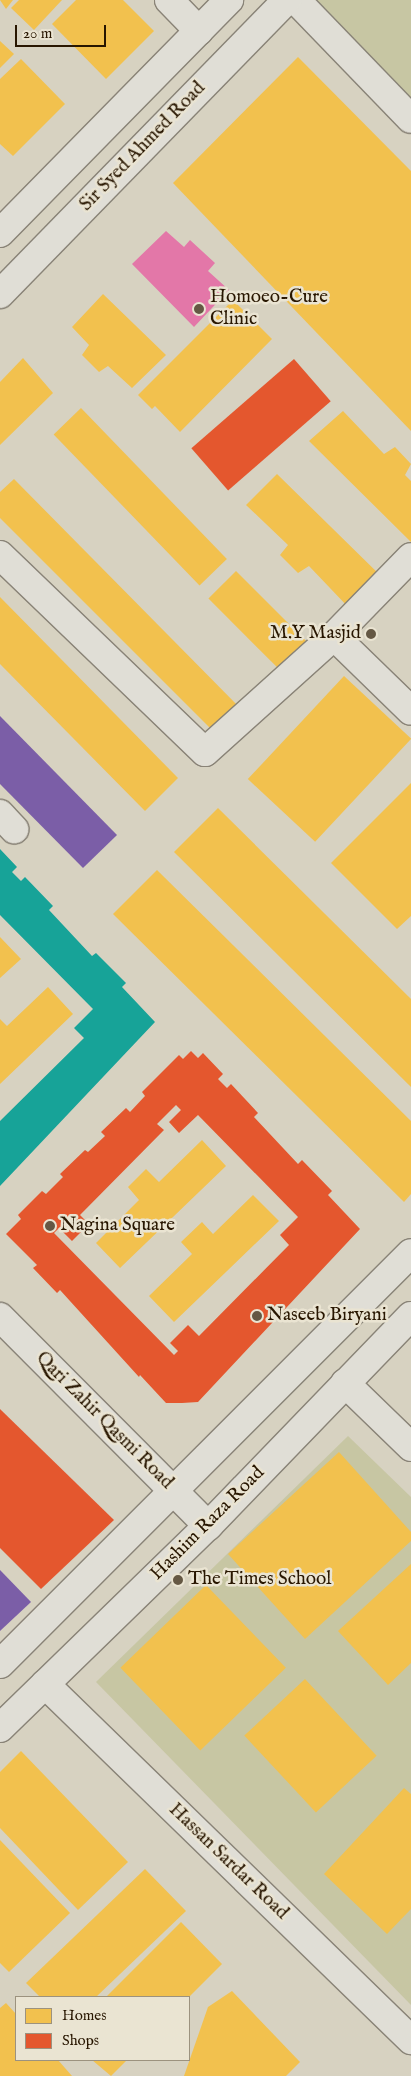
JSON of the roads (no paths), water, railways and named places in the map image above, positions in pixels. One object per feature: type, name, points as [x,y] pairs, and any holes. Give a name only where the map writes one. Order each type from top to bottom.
[{"type":"street","points":[[169,0],[199,31]]},
{"type":"street","points":[[4,220],[229,0]]},
{"type":"street","name":"Sir Syed Ahmed Road","points":[[0,294],[287,0]]},
{"type":"street","points":[[296,0],[411,119]]},
{"type":"street","points":[[0,554],[205,752],[334,636],[411,557]]},
{"type":"street","points":[[334,636],[411,711]]},
{"type":"street","points":[[0,1664],[411,1253]]},
{"type":"street","name":"Hashim Raza Road","points":[[0,1728],[208,1526],[411,1316]]},
{"type":"street","name":"Qari Zahir Qasmi Road","points":[[0,1317],[208,1526]]},
{"type":"street","points":[[345,1383],[411,1447]]},
{"type":"street","name":"Hassan Sardar Road","points":[[45,1684],[411,2040]]},
{"type":"place","name":"Homoeo-Cure Clinic","points":[[199,309]]},
{"type":"place","name":"M.Y Masjid","points":[[371,634]]},
{"type":"place","name":"Nagina Square","points":[[50,1226]]},
{"type":"place","name":"Naseeb Biryani","points":[[257,1316]]},
{"type":"place","name":"The Times School","points":[[178,1580]]}]
